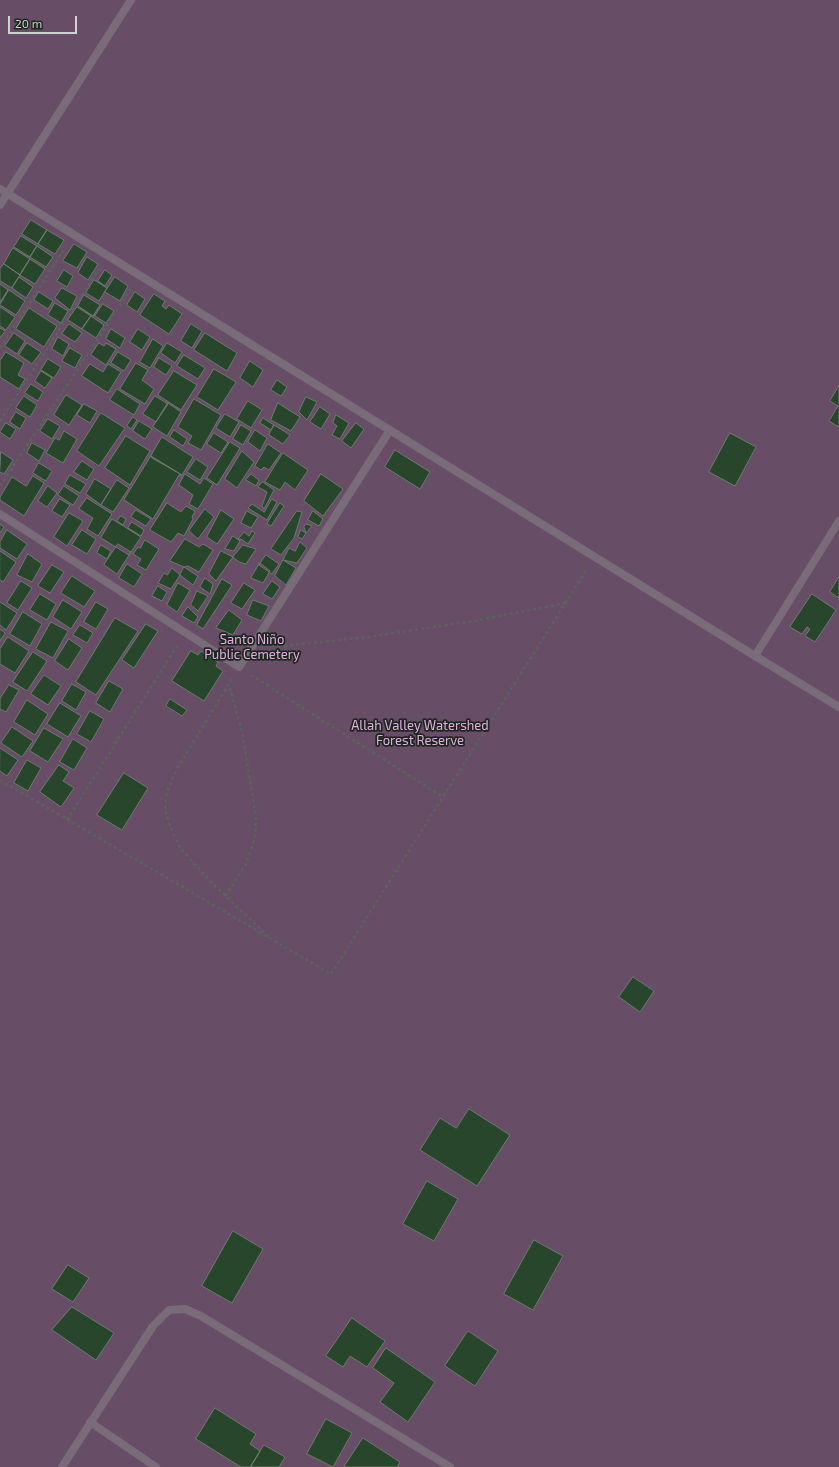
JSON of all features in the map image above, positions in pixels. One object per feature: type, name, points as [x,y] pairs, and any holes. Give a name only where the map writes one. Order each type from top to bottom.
[{"type":"street","points":[[0,205],[4,191],[131,0]]},
{"type":"street","points":[[4,191],[755,656],[839,706]]},
{"type":"street","points":[[0,514],[239,667],[390,430]]},
{"type":"street","points":[[755,656],[839,521]]},
{"type":"street","points":[[62,1467],[152,1326],[169,1310],[185,1309],[201,1316],[450,1467]]},
{"type":"street","points":[[90,1422],[156,1467]]},
{"type":"path","points":[[0,348],[74,234]]},
{"type":"path","points":[[0,421],[108,255]]},
{"type":"path","points":[[0,486],[140,275]]},
{"type":"path","points":[[0,780],[331,974],[595,557]]},
{"type":"path","points":[[251,649],[376,636],[474,621],[566,603]]},
{"type":"path","points":[[67,820],[185,632]]},
{"type":"path","points":[[272,940],[197,868],[180,848],[170,826],[165,809],[166,791],[178,767],[239,667],[443,797]]},
{"type":"path","points":[[225,896],[246,864],[255,838],[256,817],[242,732],[229,684]]},
{"type":"green space","name":"Allah Valley Watershed Forest Reserve","points":[[0,0],[839,0],[839,1467],[0,1467]]},
{"type":"building","points":[[31,220],[47,230],[38,244],[22,234]]},
{"type":"building","points":[[47,230],[64,240],[55,254],[38,244]]},
{"type":"building","points":[[21,236],[37,246],[30,257],[14,247]]},
{"type":"building","points":[[74,244],[87,252],[77,268],[63,261]]},
{"type":"building","points":[[37,246],[53,257],[46,267],[30,257]]},
{"type":"building","points":[[13,248],[30,259],[20,275],[4,264]]},
{"type":"building","points":[[87,257],[98,264],[88,280],[78,273]]},
{"type":"building","points":[[30,259],[45,269],[35,284],[20,275]]},
{"type":"building","points":[[4,264],[20,275],[12,288],[0,281],[0,269]]},
{"type":"building","points":[[64,270],[73,276],[67,287],[57,281]]},
{"type":"building","points":[[105,270],[112,275],[105,286],[98,281]]},
{"type":"building","points":[[19,277],[33,287],[26,298],[12,288]]},
{"type":"building","points":[[115,277],[128,286],[120,301],[105,292]]},
{"type":"building","points":[[94,280],[107,288],[99,301],[86,293]]},
{"type":"building","points":[[0,284],[8,290],[0,302]]},
{"type":"building","points":[[62,288],[77,296],[70,310],[55,298]]},
{"type":"building","points":[[9,290],[25,301],[16,315],[0,305]]},
{"type":"building","points":[[39,292],[53,301],[48,309],[34,300]]},
{"type":"building","points":[[135,292],[145,299],[137,312],[127,305]]},
{"type":"building","points":[[154,294],[165,301],[162,306],[166,309],[169,305],[182,314],[169,334],[140,315]]},
{"type":"building","points":[[84,295],[100,305],[93,316],[78,306]]},
{"type":"building","points":[[55,303],[68,311],[61,323],[48,315]]},
{"type":"building","points":[[103,304],[114,311],[106,323],[95,316]]},
{"type":"building","points":[[0,307],[15,317],[6,330],[0,326]]},
{"type":"building","points":[[77,307],[91,316],[82,329],[68,320]]},
{"type":"building","points":[[29,308],[57,326],[44,347],[16,329]]},
{"type":"building","points":[[91,316],[104,325],[96,338],[82,329]]},
{"type":"building","points":[[69,324],[82,333],[75,342],[62,334]]},
{"type":"building","points":[[191,324],[202,331],[192,348],[181,341]]},
{"type":"building","points":[[0,328],[5,331],[0,338]]},
{"type":"building","points":[[111,329],[125,338],[120,348],[106,339]]},
{"type":"building","points":[[138,329],[150,337],[142,350],[130,342]]},
{"type":"building","points":[[14,333],[25,341],[17,354],[5,346]]},
{"type":"building","points":[[205,333],[237,353],[227,371],[194,350]]},
{"type":"building","points":[[58,337],[69,344],[63,356],[52,349]]},
{"type":"building","points":[[153,339],[163,346],[150,368],[140,362]]},
{"type":"building","points":[[27,343],[41,352],[32,364],[19,355]]},
{"type":"building","points":[[99,343],[104,346],[106,343],[116,349],[106,365],[91,355]]},
{"type":"building","points":[[167,343],[182,352],[175,363],[161,353]]},
{"type":"building","points":[[70,348],[82,355],[75,368],[62,361]]},
{"type":"building","points":[[6,352],[24,363],[18,375],[25,379],[19,389],[0,377],[0,361]]},
{"type":"building","points":[[118,352],[131,360],[124,371],[111,363]]},
{"type":"building","points":[[184,355],[205,368],[198,379],[177,366]]},
{"type":"building","points":[[159,358],[172,366],[166,375],[154,367]]},
{"type":"building","points":[[48,359],[61,367],[54,378],[41,370]]},
{"type":"building","points":[[250,361],[263,370],[253,387],[240,378]]},
{"type":"building","points":[[136,363],[148,370],[142,380],[154,389],[145,404],[120,389]]},
{"type":"building","points":[[90,364],[103,372],[108,364],[121,372],[108,393],[82,376]]},
{"type":"building","points":[[214,369],[236,382],[218,410],[197,397]]},
{"type":"building","points":[[41,371],[52,378],[45,388],[35,381]]},
{"type":"building","points":[[174,371],[197,385],[181,410],[158,395]]},
{"type":"building","points":[[277,380],[287,387],[281,396],[271,390]]},
{"type":"building","points":[[31,384],[43,392],[38,401],[25,393]]},
{"type":"building","points":[[839,386],[839,427],[829,421],[838,406],[830,401]]},
{"type":"building","points":[[117,389],[140,404],[134,415],[110,400]]},
{"type":"building","points":[[66,395],[82,405],[69,425],[54,415]]},
{"type":"building","points":[[24,396],[37,405],[30,417],[16,408]]},
{"type":"building","points":[[155,396],[168,404],[156,422],[143,414]]},
{"type":"building","points":[[306,397],[317,402],[307,420],[299,412]]},
{"type":"building","points":[[194,399],[221,415],[201,450],[188,443],[192,436],[178,427]]},
{"type":"building","points":[[248,401],[262,410],[251,428],[237,419]]},
{"type":"building","points":[[168,403],[181,412],[167,436],[153,427]]},
{"type":"building","points":[[278,403],[300,417],[291,431],[271,420]]},
{"type":"building","points":[[84,404],[97,411],[90,423],[77,415]]},
{"type":"building","points":[[320,407],[330,414],[321,429],[310,422]]},
{"type":"building","points":[[16,412],[26,418],[20,429],[10,422]]},
{"type":"building","points":[[101,413],[125,428],[99,466],[77,451]]},
{"type":"building","points":[[225,414],[239,422],[230,437],[216,428]]},
{"type":"building","points":[[336,415],[349,423],[340,439],[332,435],[337,426],[333,423]]},
{"type":"building","points":[[133,417],[137,420],[131,429],[127,426]]},
{"type":"building","points":[[263,418],[274,425],[271,430],[260,423]]},
{"type":"building","points":[[48,419],[60,426],[52,439],[40,431]]},
{"type":"building","points":[[139,421],[152,429],[145,439],[133,431]]},
{"type":"building","points":[[6,423],[16,429],[10,439],[0,432]]},
{"type":"building","points":[[356,423],[364,429],[351,448],[342,441]]},
{"type":"building","points":[[241,425],[251,431],[243,445],[233,439]]},
{"type":"building","points":[[274,425],[290,435],[283,444],[269,435]]},
{"type":"building","points":[[174,430],[187,439],[183,446],[170,437]]},
{"type":"building","points":[[255,430],[267,438],[260,451],[248,442]]},
{"type":"building","points":[[64,431],[77,439],[63,463],[46,453],[55,438],[59,440]]},
{"type":"building","points":[[214,433],[228,442],[221,453],[207,444]]},
{"type":"building","points":[[730,433],[756,447],[735,486],[709,472]]},
{"type":"building","points":[[126,436],[150,451],[130,485],[105,468]]},
{"type":"building","points":[[162,437],[193,457],[182,475],[151,456]]},
{"type":"building","points":[[230,442],[240,448],[217,485],[207,478]]},
{"type":"building","points":[[32,443],[45,450],[39,461],[27,453]]},
{"type":"building","points":[[268,444],[281,453],[269,470],[264,467],[261,470],[255,466]]},
{"type":"building","points":[[395,450],[430,472],[420,489],[385,467]]},
{"type":"building","points":[[242,451],[254,462],[237,488],[225,479]]},
{"type":"building","points":[[1,452],[13,460],[4,474],[0,472]]},
{"type":"building","points":[[283,453],[308,470],[295,490],[285,482],[280,490],[265,482]]},
{"type":"building","points":[[151,456],[182,475],[179,475],[153,519],[124,500]]},
{"type":"building","points":[[196,459],[208,467],[200,480],[187,472]]},
{"type":"building","points":[[82,461],[94,469],[87,480],[74,472]]},
{"type":"building","points":[[39,463],[52,471],[46,481],[33,473]]},
{"type":"building","points":[[185,474],[200,484],[204,478],[213,484],[198,509],[189,504],[193,495],[179,485]]},
{"type":"building","points":[[251,474],[259,480],[256,486],[246,480]]},
{"type":"building","points":[[321,474],[343,489],[323,516],[304,501]]},
{"type":"building","points":[[70,475],[86,484],[80,493],[65,484]]},
{"type":"building","points":[[33,476],[44,483],[24,516],[0,500],[0,497],[12,477],[26,486]]},
{"type":"building","points":[[95,479],[111,489],[101,505],[86,494]]},
{"type":"building","points":[[117,480],[129,488],[113,512],[101,505]]},
{"type":"building","points":[[263,482],[274,490],[264,509],[262,506],[267,492],[258,487]]},
{"type":"building","points":[[48,486],[57,493],[47,507],[38,501]]},
{"type":"building","points":[[64,486],[79,496],[73,505],[58,495]]},
{"type":"building","points":[[87,498],[112,514],[98,536],[87,529],[93,518],[79,509]]},
{"type":"building","points":[[60,499],[70,505],[62,517],[52,511]]},
{"type":"building","points":[[272,499],[277,502],[267,520],[248,508],[252,504],[264,512]]},
{"type":"building","points":[[167,503],[181,512],[186,506],[195,511],[192,517],[193,519],[184,536],[178,533],[171,542],[150,530]]},
{"type":"building","points":[[280,503],[284,506],[271,526],[267,524]]},
{"type":"building","points":[[205,509],[214,517],[198,539],[189,531]]},
{"type":"building","points":[[136,510],[151,519],[146,526],[131,517]]},
{"type":"building","points":[[221,510],[234,519],[217,544],[207,537]]},
{"type":"building","points":[[247,511],[258,517],[251,528],[241,523]]},
{"type":"building","points":[[297,511],[302,512],[294,538],[281,555],[271,549]]},
{"type":"building","points":[[313,511],[323,519],[319,526],[308,520]]},
{"type":"building","points":[[69,513],[83,521],[67,546],[54,537]]},
{"type":"building","points":[[121,516],[126,519],[123,525],[117,521]]},
{"type":"building","points":[[112,519],[141,537],[129,555],[101,538]]},
{"type":"building","points":[[132,522],[144,530],[141,536],[128,528]]},
{"type":"building","points":[[0,524],[4,527],[0,533]]},
{"type":"building","points":[[306,524],[312,526],[306,533],[304,527]]},
{"type":"building","points":[[7,530],[27,544],[17,559],[0,548],[0,542]]},
{"type":"building","points":[[82,530],[96,539],[87,554],[72,545]]},
{"type":"building","points":[[301,530],[306,533],[302,539],[298,537]]},
{"type":"building","points":[[252,531],[255,533],[248,544],[241,539],[238,539],[244,532],[249,536]]},
{"type":"building","points":[[233,536],[240,541],[234,551],[225,549]]},
{"type":"building","points":[[185,539],[199,547],[203,544],[213,550],[199,572],[188,566],[184,567],[170,561]]},
{"type":"building","points":[[145,540],[159,549],[146,570],[137,565],[141,559],[133,554],[138,547],[140,548]]},
{"type":"building","points":[[300,542],[307,548],[297,563],[283,560],[289,548],[295,551]]},
{"type":"building","points":[[118,544],[131,552],[117,574],[104,565]]},
{"type":"building","points":[[101,545],[111,551],[107,559],[97,553]]},
{"type":"building","points":[[243,545],[256,549],[246,564],[239,562],[233,557]]},
{"type":"building","points":[[0,551],[16,562],[3,582],[0,580]]},
{"type":"building","points":[[221,551],[233,557],[216,581],[209,574]]},
{"type":"building","points":[[28,554],[42,564],[32,582],[17,575]]},
{"type":"building","points":[[266,555],[279,564],[272,574],[259,565]]},
{"type":"building","points":[[283,560],[296,568],[286,585],[275,576]]},
{"type":"building","points":[[260,563],[270,571],[263,583],[251,578]]},
{"type":"building","points":[[127,564],[142,574],[134,587],[119,578]]},
{"type":"building","points":[[52,565],[64,572],[50,593],[38,586]]},
{"type":"building","points":[[184,567],[198,576],[193,585],[180,575]]},
{"type":"building","points":[[172,568],[180,575],[171,589],[158,583],[164,573],[167,575]]},
{"type":"building","points":[[72,576],[95,591],[84,607],[61,593]]},
{"type":"building","points":[[839,577],[839,598],[830,592]]},
{"type":"building","points":[[205,578],[213,584],[210,594],[200,587]]},
{"type":"building","points":[[222,579],[232,585],[203,629],[197,625]]},
{"type":"building","points":[[21,581],[32,588],[18,610],[7,603]]},
{"type":"building","points":[[272,581],[280,587],[272,599],[263,594]]},
{"type":"building","points":[[178,583],[190,590],[177,612],[167,605]]},
{"type":"building","points":[[244,583],[255,590],[242,609],[231,603]]},
{"type":"building","points":[[158,586],[167,592],[162,601],[152,596]]},
{"type":"building","points":[[197,591],[208,596],[198,611],[191,605]]},
{"type":"building","points":[[40,594],[56,604],[47,620],[30,610]]},
{"type":"building","points":[[812,594],[836,610],[815,642],[805,636],[810,629],[807,627],[802,634],[790,627]]},
{"type":"building","points":[[63,600],[82,612],[71,629],[53,617]]},
{"type":"building","points":[[253,600],[269,606],[261,621],[247,615]]},
{"type":"building","points":[[0,602],[17,613],[6,630],[0,625]]},
{"type":"building","points":[[96,602],[108,609],[96,629],[84,622]]},
{"type":"building","points":[[188,607],[198,617],[194,623],[182,616]]},
{"type":"building","points":[[229,610],[242,620],[233,635],[216,628]]},
{"type":"building","points":[[23,612],[42,624],[30,646],[10,634]]},
{"type":"building","points":[[115,618],[138,631],[96,695],[76,682]]},
{"type":"building","points":[[51,622],[68,631],[53,658],[36,649]]},
{"type":"building","points":[[146,624],[158,631],[134,668],[122,660]]},
{"type":"building","points":[[80,625],[93,633],[87,643],[73,635]]},
{"type":"building","points":[[0,629],[5,633],[0,641]]},
{"type":"building","points":[[8,637],[29,651],[15,673],[0,664],[0,649]]},
{"type":"building","points":[[69,639],[82,648],[68,670],[55,661]]},
{"type":"building","points":[[191,651],[198,655],[201,651],[218,662],[216,666],[223,671],[204,701],[172,681]]},
{"type":"building","points":[[33,652],[47,661],[27,691],[13,682]]},
{"type":"building","points":[[44,675],[61,686],[48,705],[31,694]]},
{"type":"building","points":[[109,681],[123,689],[110,712],[96,703]]},
{"type":"building","points":[[72,684],[86,692],[76,710],[62,701]]},
{"type":"building","points":[[9,685],[19,690],[6,712],[0,709],[0,699]]},
{"type":"building","points":[[170,699],[187,710],[182,716],[166,706]]},
{"type":"building","points":[[27,700],[48,714],[35,735],[14,722]]},
{"type":"building","points":[[60,703],[81,716],[68,737],[47,724]]},
{"type":"building","points":[[90,711],[104,719],[91,742],[77,734]]},
{"type":"building","points":[[12,727],[33,741],[22,757],[1,743]]},
{"type":"building","points":[[44,728],[63,739],[48,762],[30,751]]},
{"type":"building","points":[[73,739],[87,748],[74,770],[60,762]]},
{"type":"building","points":[[0,748],[18,760],[7,776],[0,771]]},
{"type":"building","points":[[27,760],[41,768],[28,791],[14,783]]},
{"type":"building","points":[[59,765],[69,772],[63,781],[74,788],[61,807],[40,792]]},
{"type":"building","points":[[124,773],[148,788],[122,830],[97,815]]},
{"type":"building","points":[[633,977],[654,991],[640,1012],[619,997]]},
{"type":"building","points":[[469,1109],[510,1135],[477,1186],[420,1150],[440,1118],[456,1128]]},
{"type":"building","points":[[427,1181],[458,1199],[434,1241],[403,1224]]},
{"type":"building","points":[[233,1231],[263,1249],[232,1303],[202,1286]]},
{"type":"building","points":[[534,1240],[563,1256],[533,1310],[504,1294]]},
{"type":"building","points":[[68,1265],[89,1278],[73,1302],[52,1289]]},
{"type":"building","points":[[72,1307],[114,1333],[96,1360],[52,1330]]},
{"type":"building","points":[[352,1318],[385,1341],[367,1367],[350,1356],[343,1367],[326,1356]]},
{"type":"building","points":[[468,1331],[498,1351],[475,1386],[445,1366]]},
{"type":"building","points":[[386,1348],[435,1382],[408,1422],[380,1402],[394,1383],[373,1368]]},
{"type":"building","points":[[215,1408],[256,1434],[250,1444],[260,1451],[250,1467],[241,1467],[196,1439]]},
{"type":"building","points":[[326,1419],[352,1433],[333,1467],[307,1454]]},
{"type":"building","points":[[363,1438],[400,1462],[397,1467],[344,1467]]},
{"type":"building","points":[[264,1445],[285,1457],[279,1467],[251,1467]]},
{"type":"park label","name":"Santo Niño Public Cemetery","points":[[252,648]]}]
